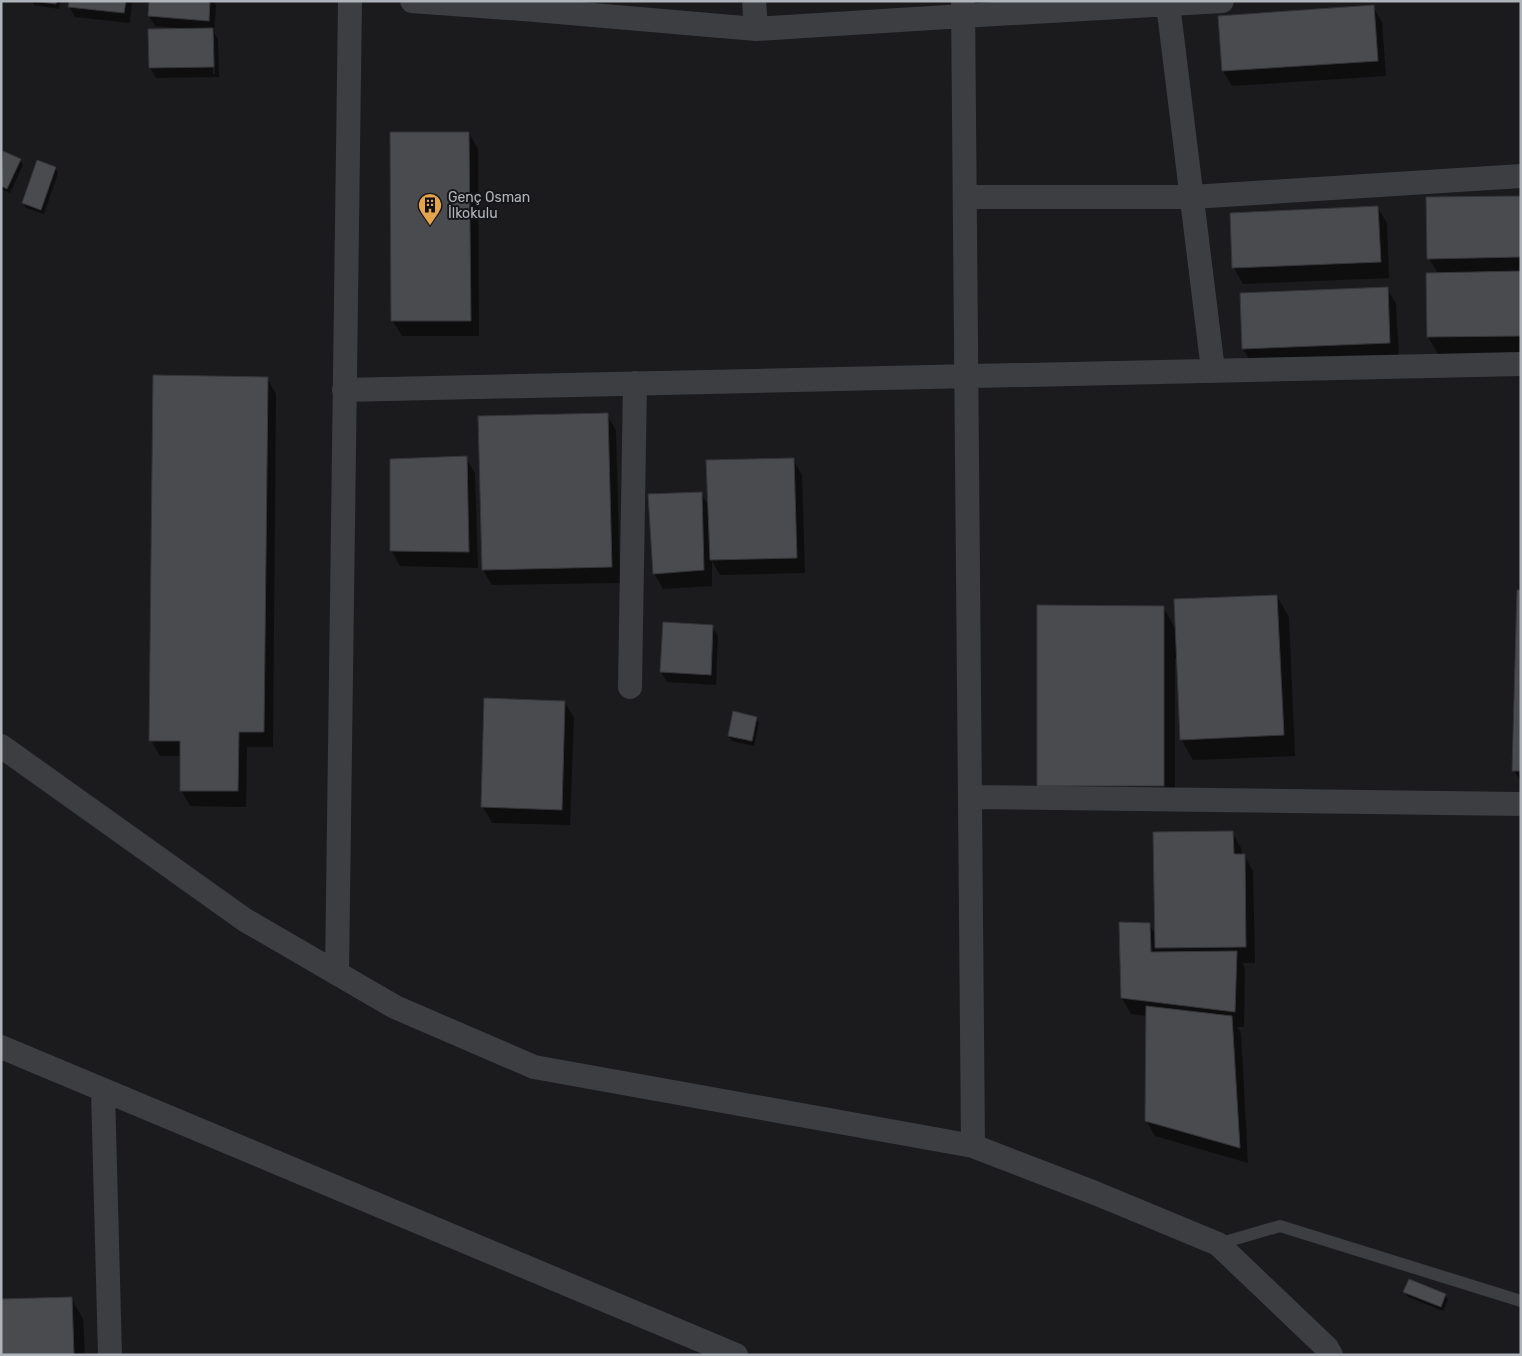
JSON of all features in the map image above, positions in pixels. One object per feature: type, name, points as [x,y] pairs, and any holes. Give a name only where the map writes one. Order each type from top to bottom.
[{"type":"street","points":[[337,973],[350,1]]},
{"type":"street","points":[[412,1],[536,5],[756,30],[963,8],[1168,4],[1222,1]]},
{"type":"street","points":[[754,1],[756,30]]},
{"type":"street","points":[[1168,4],[1213,370]]},
{"type":"street","points":[[963,8],[973,1146]]},
{"type":"street","points":[[965,196],[1192,197],[1521,176]]},
{"type":"street","points":[[344,390],[1521,364]]},
{"type":"street","points":[[630,687],[635,383]]},
{"type":"street","points":[[1,746],[245,920],[395,1007],[534,1067],[973,1146],[1095,1192],[1218,1244],[1331,1355]]},
{"type":"street","points":[[970,797],[1521,804]]},
{"type":"street","points":[[1,1047],[736,1355]]},
{"type":"street","points":[[103,1091],[110,1355]]},
{"type":"lane","points":[[1218,1244],[1280,1226],[1521,1301]]},
{"type":"building","points":[[33,1],[57,1],[56,4]]},
{"type":"building","points":[[69,1],[126,1],[124,13],[68,7]]},
{"type":"building","points":[[149,1],[210,1],[209,21],[148,16]]},
{"type":"building","points":[[1374,5],[1378,61],[1222,71],[1218,16]]},
{"type":"building","points":[[213,28],[214,67],[149,68],[148,29]]},
{"type":"building","name":"Genç Osman İlkokulu","points":[[390,132],[469,132],[471,321],[391,321]]},
{"type":"building","points":[[3,151],[21,159],[7,189],[1,186]]},
{"type":"building","points":[[37,160],[56,167],[41,210],[22,203]]},
{"type":"building","points":[[1521,196],[1521,257],[1427,259],[1426,197]]},
{"type":"building","points":[[1378,206],[1381,262],[1232,268],[1230,213]]},
{"type":"building","points":[[1521,271],[1521,336],[1427,337],[1426,273]]},
{"type":"building","points":[[1388,287],[1390,343],[1242,349],[1240,293]]},
{"type":"building","points":[[153,375],[268,377],[264,732],[239,732],[238,791],[180,791],[180,741],[149,741]]},
{"type":"building","points":[[608,413],[612,567],[482,570],[478,416]]},
{"type":"building","points":[[467,456],[469,552],[390,551],[390,459]]},
{"type":"building","points":[[794,458],[797,558],[710,560],[706,460]]},
{"type":"building","points":[[702,492],[704,570],[653,574],[648,494]]},
{"type":"building","points":[[1517,590],[1521,590],[1521,771],[1512,771]]},
{"type":"building","points":[[1277,595],[1284,735],[1180,740],[1174,599]]},
{"type":"building","points":[[1037,605],[1164,606],[1164,786],[1037,786]]},
{"type":"building","points":[[663,622],[713,625],[711,675],[660,672]]},
{"type":"building","points":[[484,698],[565,701],[562,810],[481,807]]},
{"type":"building","points":[[733,711],[757,717],[752,741],[728,736]]},
{"type":"building","points":[[1233,831],[1234,854],[1245,854],[1246,947],[1155,948],[1153,832]]},
{"type":"building","points":[[1119,922],[1150,923],[1151,952],[1237,951],[1235,1012],[1121,998]]},
{"type":"building","points":[[1146,1006],[1232,1016],[1240,1148],[1145,1121]]},
{"type":"building","points":[[1409,1279],[1446,1294],[1441,1307],[1403,1292]]},
{"type":"building","points":[[72,1297],[74,1355],[1,1355],[1,1299]]},
{"type":"place","name":"Genç Osman İlkokulu","points":[[430,226]]}]
